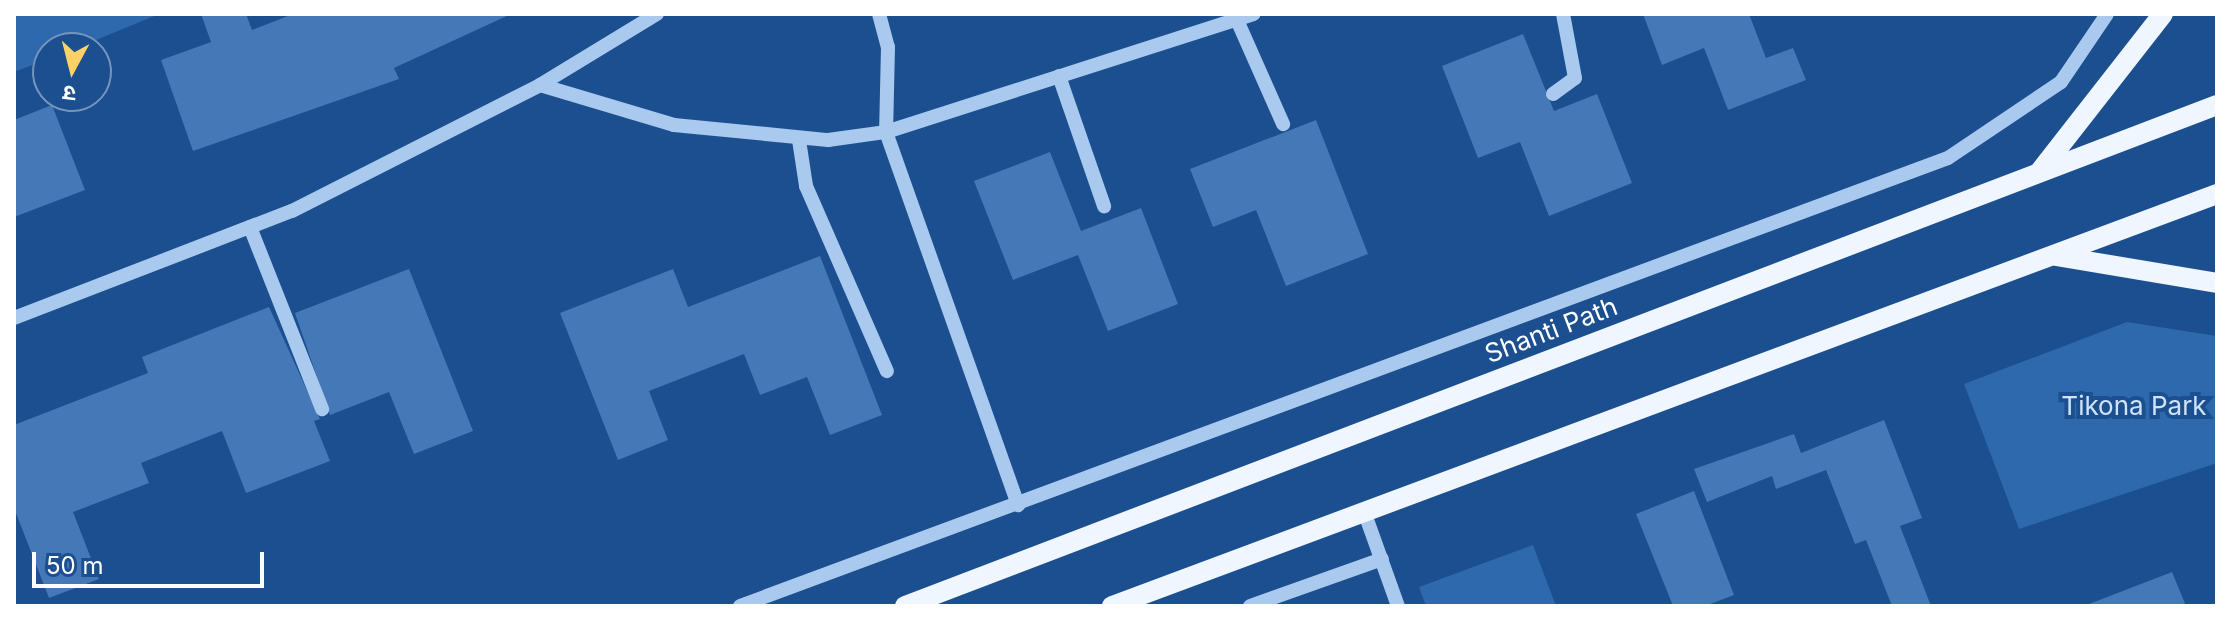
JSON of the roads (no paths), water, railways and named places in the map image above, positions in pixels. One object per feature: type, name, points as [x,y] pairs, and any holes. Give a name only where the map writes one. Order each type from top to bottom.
[{"type":"main road","points":[[2041,170],[2163,14]]},
{"type":"main road","name":"Shanti Path","points":[[905,606],[2217,105]]},
{"type":"main road","points":[[1112,606],[2217,194]]},
{"type":"main road","points":[[2048,255],[2217,283]]},
{"type":"street","points":[[14,318],[250,227],[540,85],[657,14]]},
{"type":"street","points":[[879,14],[888,47],[886,132],[1018,505]]},
{"type":"street","points":[[540,85],[635,117],[799,140],[886,132],[1254,14]]},
{"type":"street","points":[[1553,94],[1575,78],[1563,14]]},
{"type":"street","points":[[740,606],[1948,158],[2061,82],[2107,14]]},
{"type":"street","points":[[1237,20],[1283,124]]},
{"type":"street","points":[[1059,76],[1104,206]]},
{"type":"street","points":[[799,140],[806,186],[887,371]]},
{"type":"street","points":[[250,227],[322,409]]},
{"type":"street","points":[[1365,514],[1398,606]]},
{"type":"street","points":[[1250,606],[1382,559]]},
{"type":"park label","name":"Tikona Park","points":[[2134,406]]}]
